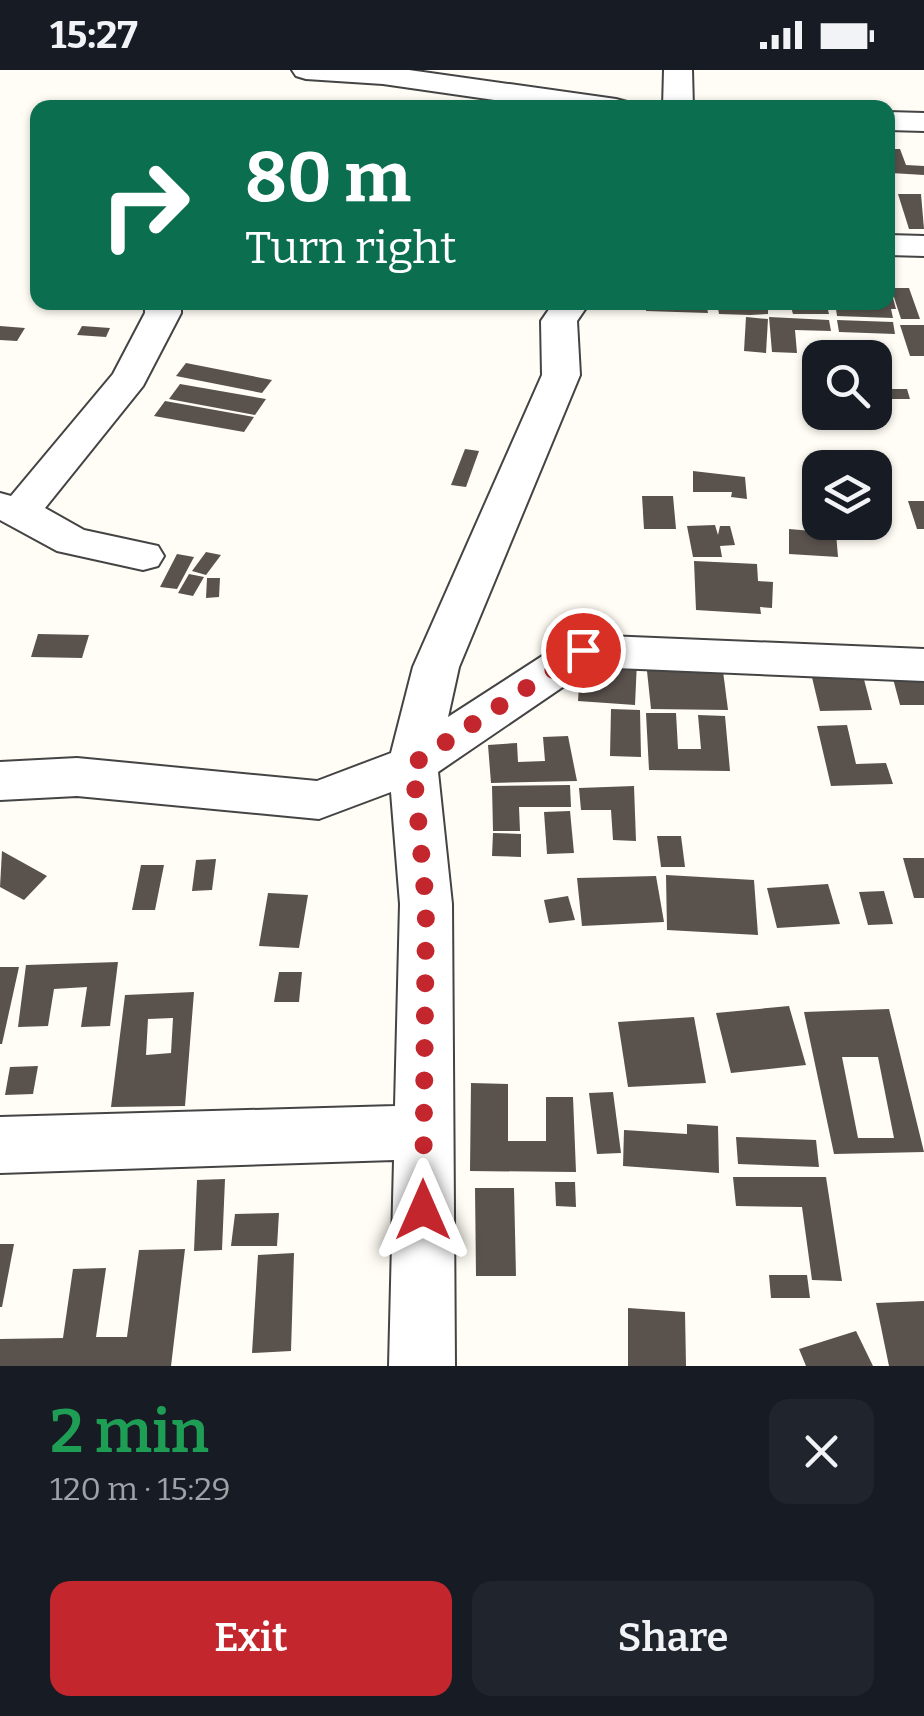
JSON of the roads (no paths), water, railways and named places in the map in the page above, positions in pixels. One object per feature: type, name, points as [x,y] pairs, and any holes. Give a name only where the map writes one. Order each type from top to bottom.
[{"type":"street","points":[[306,70],[383,76],[558,100]]},
{"type":"street","points":[[496,70],[495,82],[514,94]]},
{"type":"street","points":[[678,70],[678,100]]},
{"type":"street","points":[[895,121],[924,122]]},
{"type":"street","points":[[895,245],[924,246]]},
{"type":"street","points":[[143,556],[72,541],[10,509],[130,378],[163,310]]},
{"type":"street","points":[[422,1366],[426,904],[413,764],[436,667],[561,375],[559,321],[567,310]]},
{"type":"street","points":[[0,781],[77,777],[319,800],[413,764],[583,650],[924,665]]},
{"type":"street","points":[[0,1145],[423,1132]]}]
